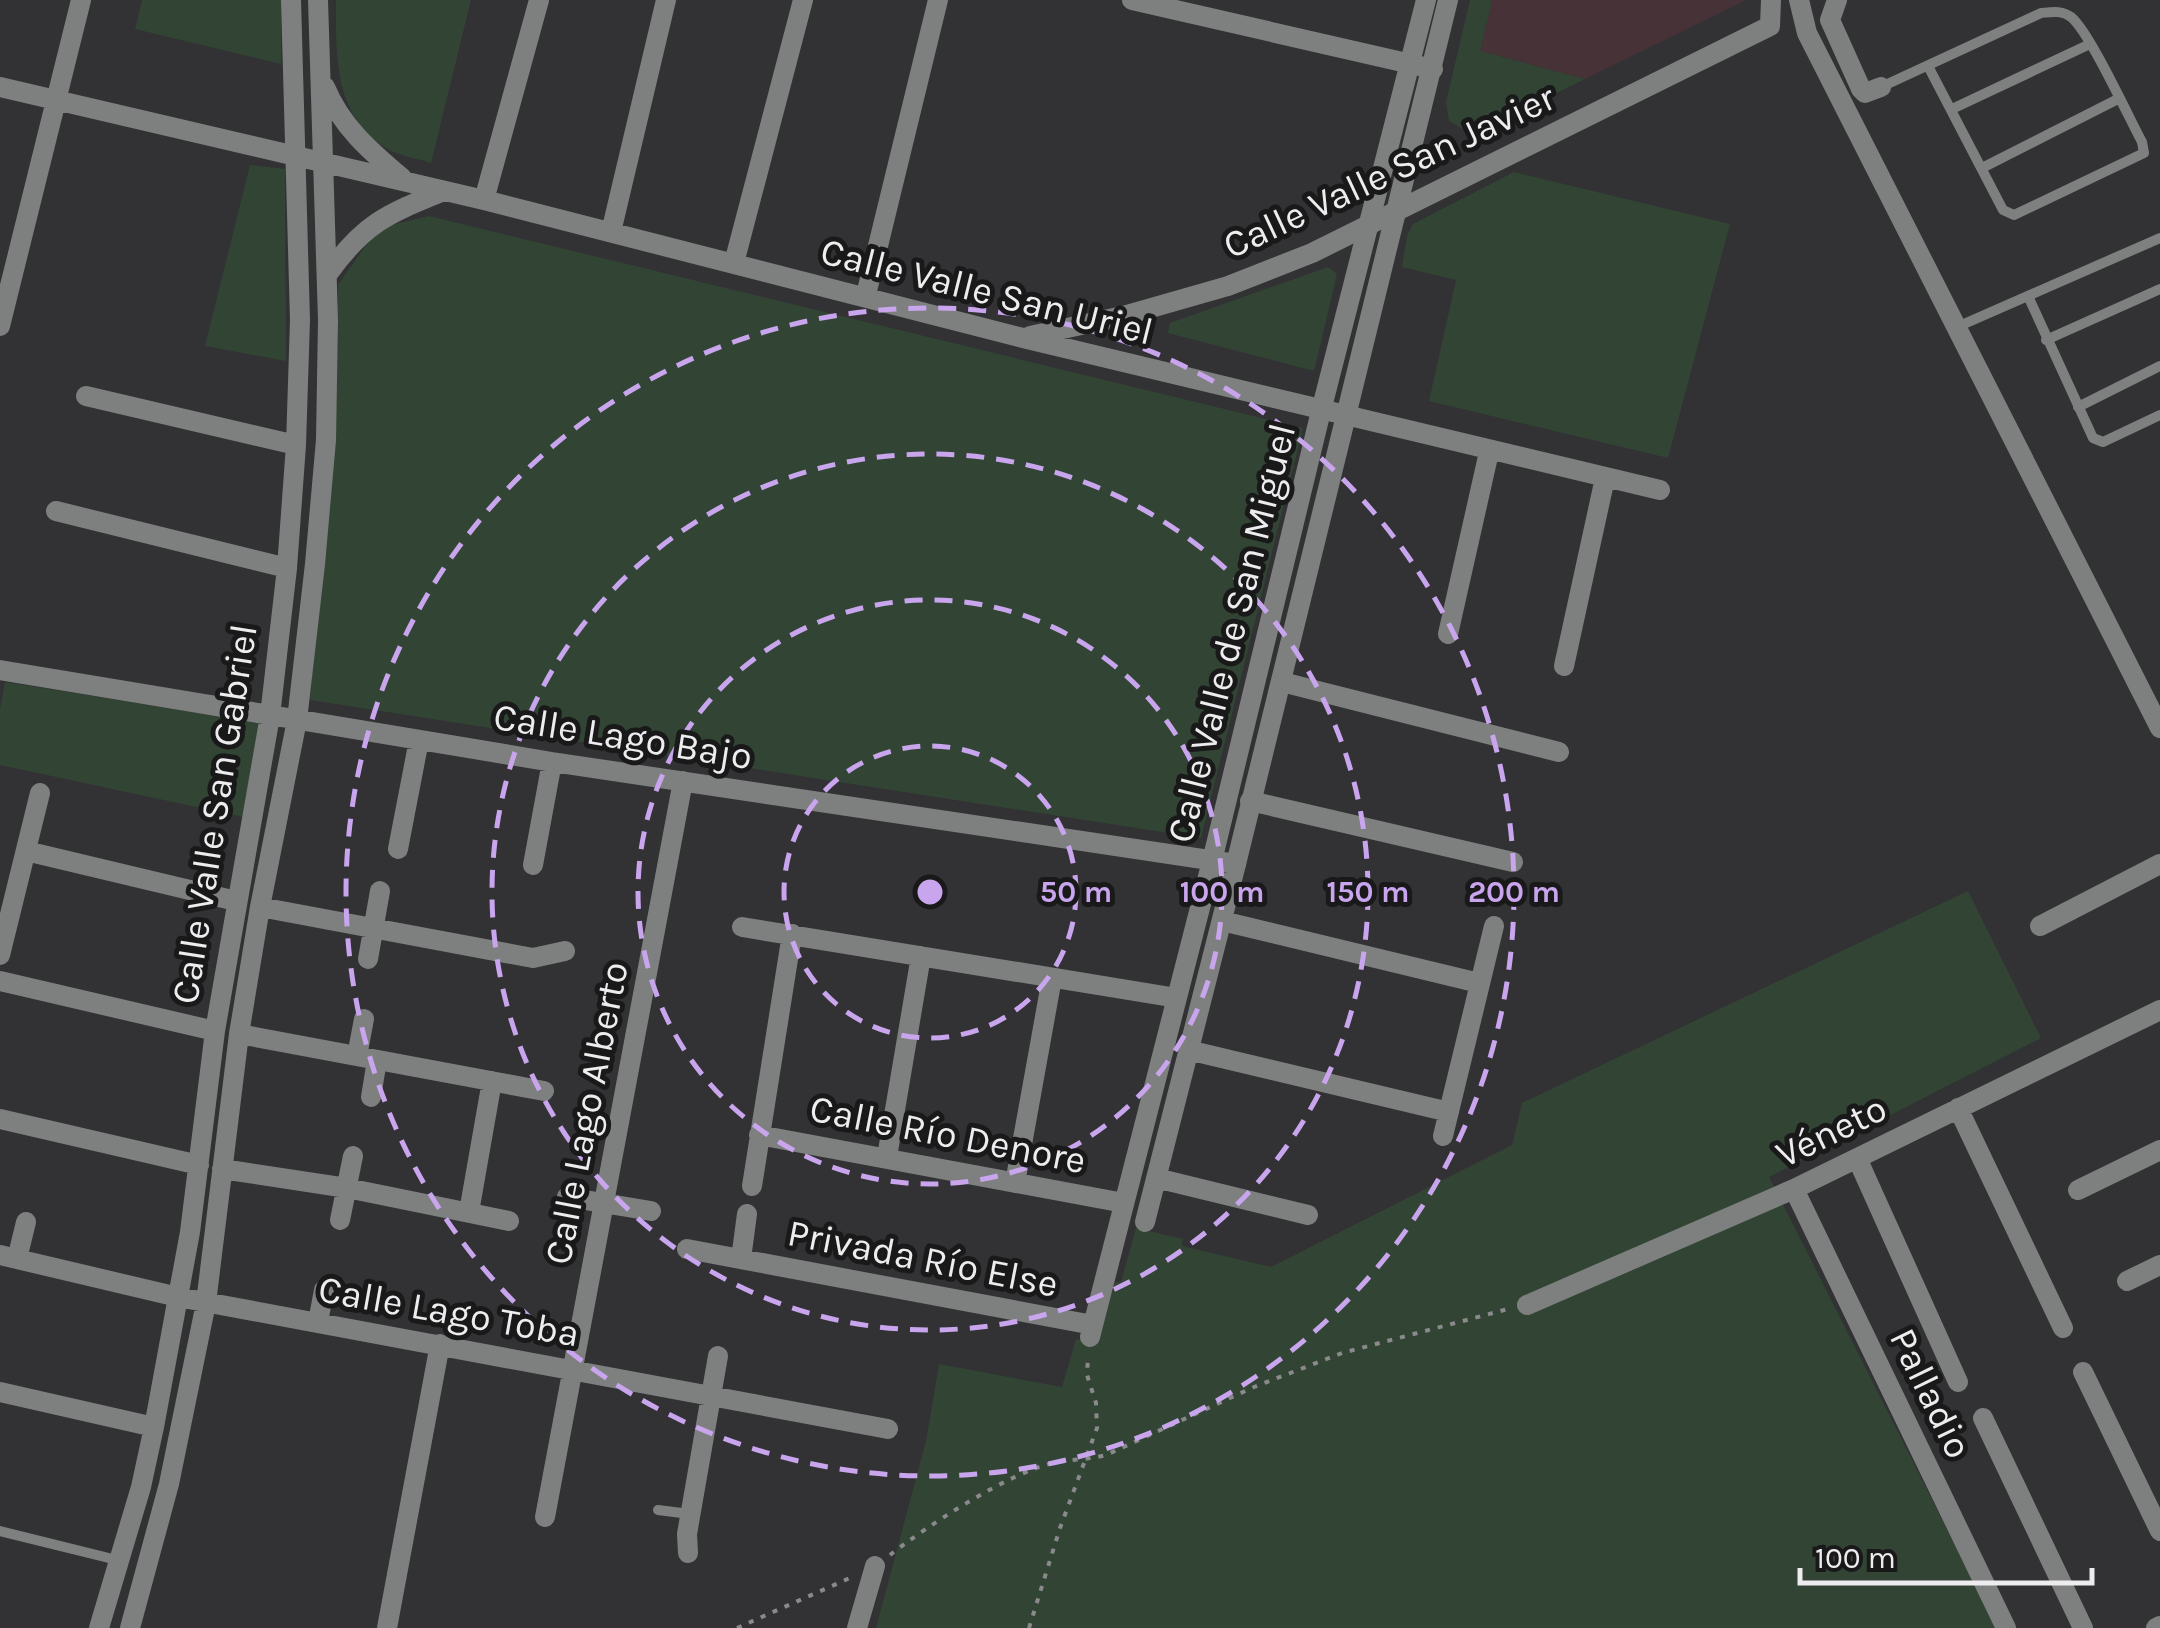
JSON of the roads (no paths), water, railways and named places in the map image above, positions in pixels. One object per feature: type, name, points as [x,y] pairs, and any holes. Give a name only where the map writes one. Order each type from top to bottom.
[{"type":"street","points":[[0,326],[81,0]]},
{"type":"street","name":"Calle Valle San Gabriel","points":[[99,1628],[154,1427],[199,1164],[236,901],[270,716],[287,568],[300,320],[291,0]]},
{"type":"street","name":"Calle Valle San Gabriel","points":[[130,1628],[169,1484],[206,1303],[240,1034],[260,907],[297,720],[326,440],[325,163],[318,0]]},
{"type":"street","points":[[484,200],[539,0]]},
{"type":"street","points":[[611,232],[666,0]]},
{"type":"street","points":[[734,262],[803,0]]},
{"type":"street","points":[[866,295],[938,0]]},
{"type":"street","points":[[1132,0],[1433,68]]},
{"type":"street","name":"Calle Valle de San Miguel","points":[[1091,1331],[1426,0]]},
{"type":"street","name":"Calle Valle de San Miguel","points":[[1144,1222],[1282,682],[1448,0]]},
{"type":"street","name":"Calle Valle San Javier","points":[[1023,338],[1123,316],[1228,286],[1367,229],[1770,26],[1772,0]]},
{"type":"street","points":[[1799,0],[1807,33],[2160,728]]},
{"type":"street","points":[[1837,0],[1830,20],[1861,89],[1865,93],[1881,87]]},
{"type":"street","points":[[319,72],[343,121],[365,147],[408,182]]},
{"type":"street","name":"Calle Valle San Uriel","points":[[0,87],[484,200],[1023,338],[1660,490]]},
{"type":"street","points":[[327,274],[349,244],[376,220],[444,191]]},
{"type":"street","points":[[86,396],[296,445]]},
{"type":"street","points":[[1448,634],[1489,452]]},
{"type":"street","points":[[1564,666],[1606,478]]},
{"type":"street","points":[[56,512],[287,568]]},
{"type":"street","name":"Calle Lago Bajo","points":[[0,670],[552,762],[1236,864]]},
{"type":"street","points":[[1282,682],[1560,752]]},
{"type":"street","points":[[398,849],[419,740]]},
{"type":"street","points":[[533,865],[552,762]]},
{"type":"street","name":"Calle Lago Alberto","points":[[545,1517],[684,781]]},
{"type":"street","points":[[0,955],[5,911],[26,851],[40,792]]},
{"type":"street","points":[[1250,801],[1512,862]]},
{"type":"street","points":[[26,851],[236,901]]},
{"type":"street","points":[[2040,926],[2160,864]]},
{"type":"street","points":[[368,960],[380,891]]},
{"type":"street","points":[[260,907],[533,958],[564,951]]},
{"type":"street","points":[[1222,921],[1479,983]]},
{"type":"street","points":[[1443,1136],[1494,926]]},
{"type":"street","points":[[742,928],[1177,998]]},
{"type":"street","points":[[752,1186],[792,934]]},
{"type":"street","points":[[887,1157],[921,956]]},
{"type":"street","points":[[1015,1183],[1052,978]]},
{"type":"street","points":[[0,982],[215,1031]]},
{"type":"street","name":"Véneto","points":[[1527,1304],[1794,1189],[2160,1010]]},
{"type":"street","points":[[364,1019],[371,1098]]},
{"type":"street","points":[[240,1034],[544,1091]]},
{"type":"street","points":[[1188,1050],[1449,1112]]},
{"type":"street","points":[[469,1212],[492,1081]]},
{"type":"street","points":[[1958,1108],[2064,1328]]},
{"type":"street","points":[[0,1119],[199,1164]]},
{"type":"street","name":"Calle Río Denore","points":[[759,1134],[1124,1203]]},
{"type":"street","points":[[2078,1190],[2160,1150]]},
{"type":"street","points":[[340,1220],[353,1156]]},
{"type":"street","points":[[1858,1158],[1958,1382]]},
{"type":"street","points":[[222,1169],[347,1188],[510,1220]]},
{"type":"street","points":[[1156,1178],[1308,1215]]},
{"type":"street","name":"Palladio","points":[[1794,1189],[2006,1628]]},
{"type":"street","points":[[567,1197],[651,1211]]},
{"type":"street","name":"Privada Río Else","points":[[741,1259],[748,1214]]},
{"type":"street","points":[[4,1257],[26,1222]]},
{"type":"street","name":"Privada Río Else","points":[[687,1249],[1091,1331]]},
{"type":"street","name":"Calle Lago Toba","points":[[4,1257],[178,1298],[888,1429]]},
{"type":"street","points":[[2126,1281],[2160,1265]]},
{"type":"street","points":[[318,1322],[324,1290]]},
{"type":"street","points":[[387,1628],[440,1344]]},
{"type":"street","points":[[688,1553],[690,1514],[718,1356]]},
{"type":"street","points":[[2083,1372],[2160,1530]]},
{"type":"street","points":[[0,1392],[154,1427]]},
{"type":"street","points":[[1983,1418],[2083,1628]]},
{"type":"street","points":[[857,1628],[875,1566]]},
{"type":"lane","points":[[1881,87],[2041,13],[2060,11],[2074,18],[2090,44],[2142,142],[2144,153],[2014,215],[2002,210],[1928,66]]},
{"type":"lane","points":[[1952,109],[2090,44]]},
{"type":"lane","points":[[1982,168],[2118,99]]},
{"type":"lane","points":[[1956,327],[2160,238]]},
{"type":"lane","points":[[2046,340],[2160,289]]},
{"type":"lane","points":[[2028,296],[2092,438],[2103,442],[2160,415]]},
{"type":"lane","points":[[2078,407],[2160,366]]},
{"type":"lane","points":[[658,1510],[690,1514]]},
{"type":"lane","points":[[0,1531],[120,1560]]}]
